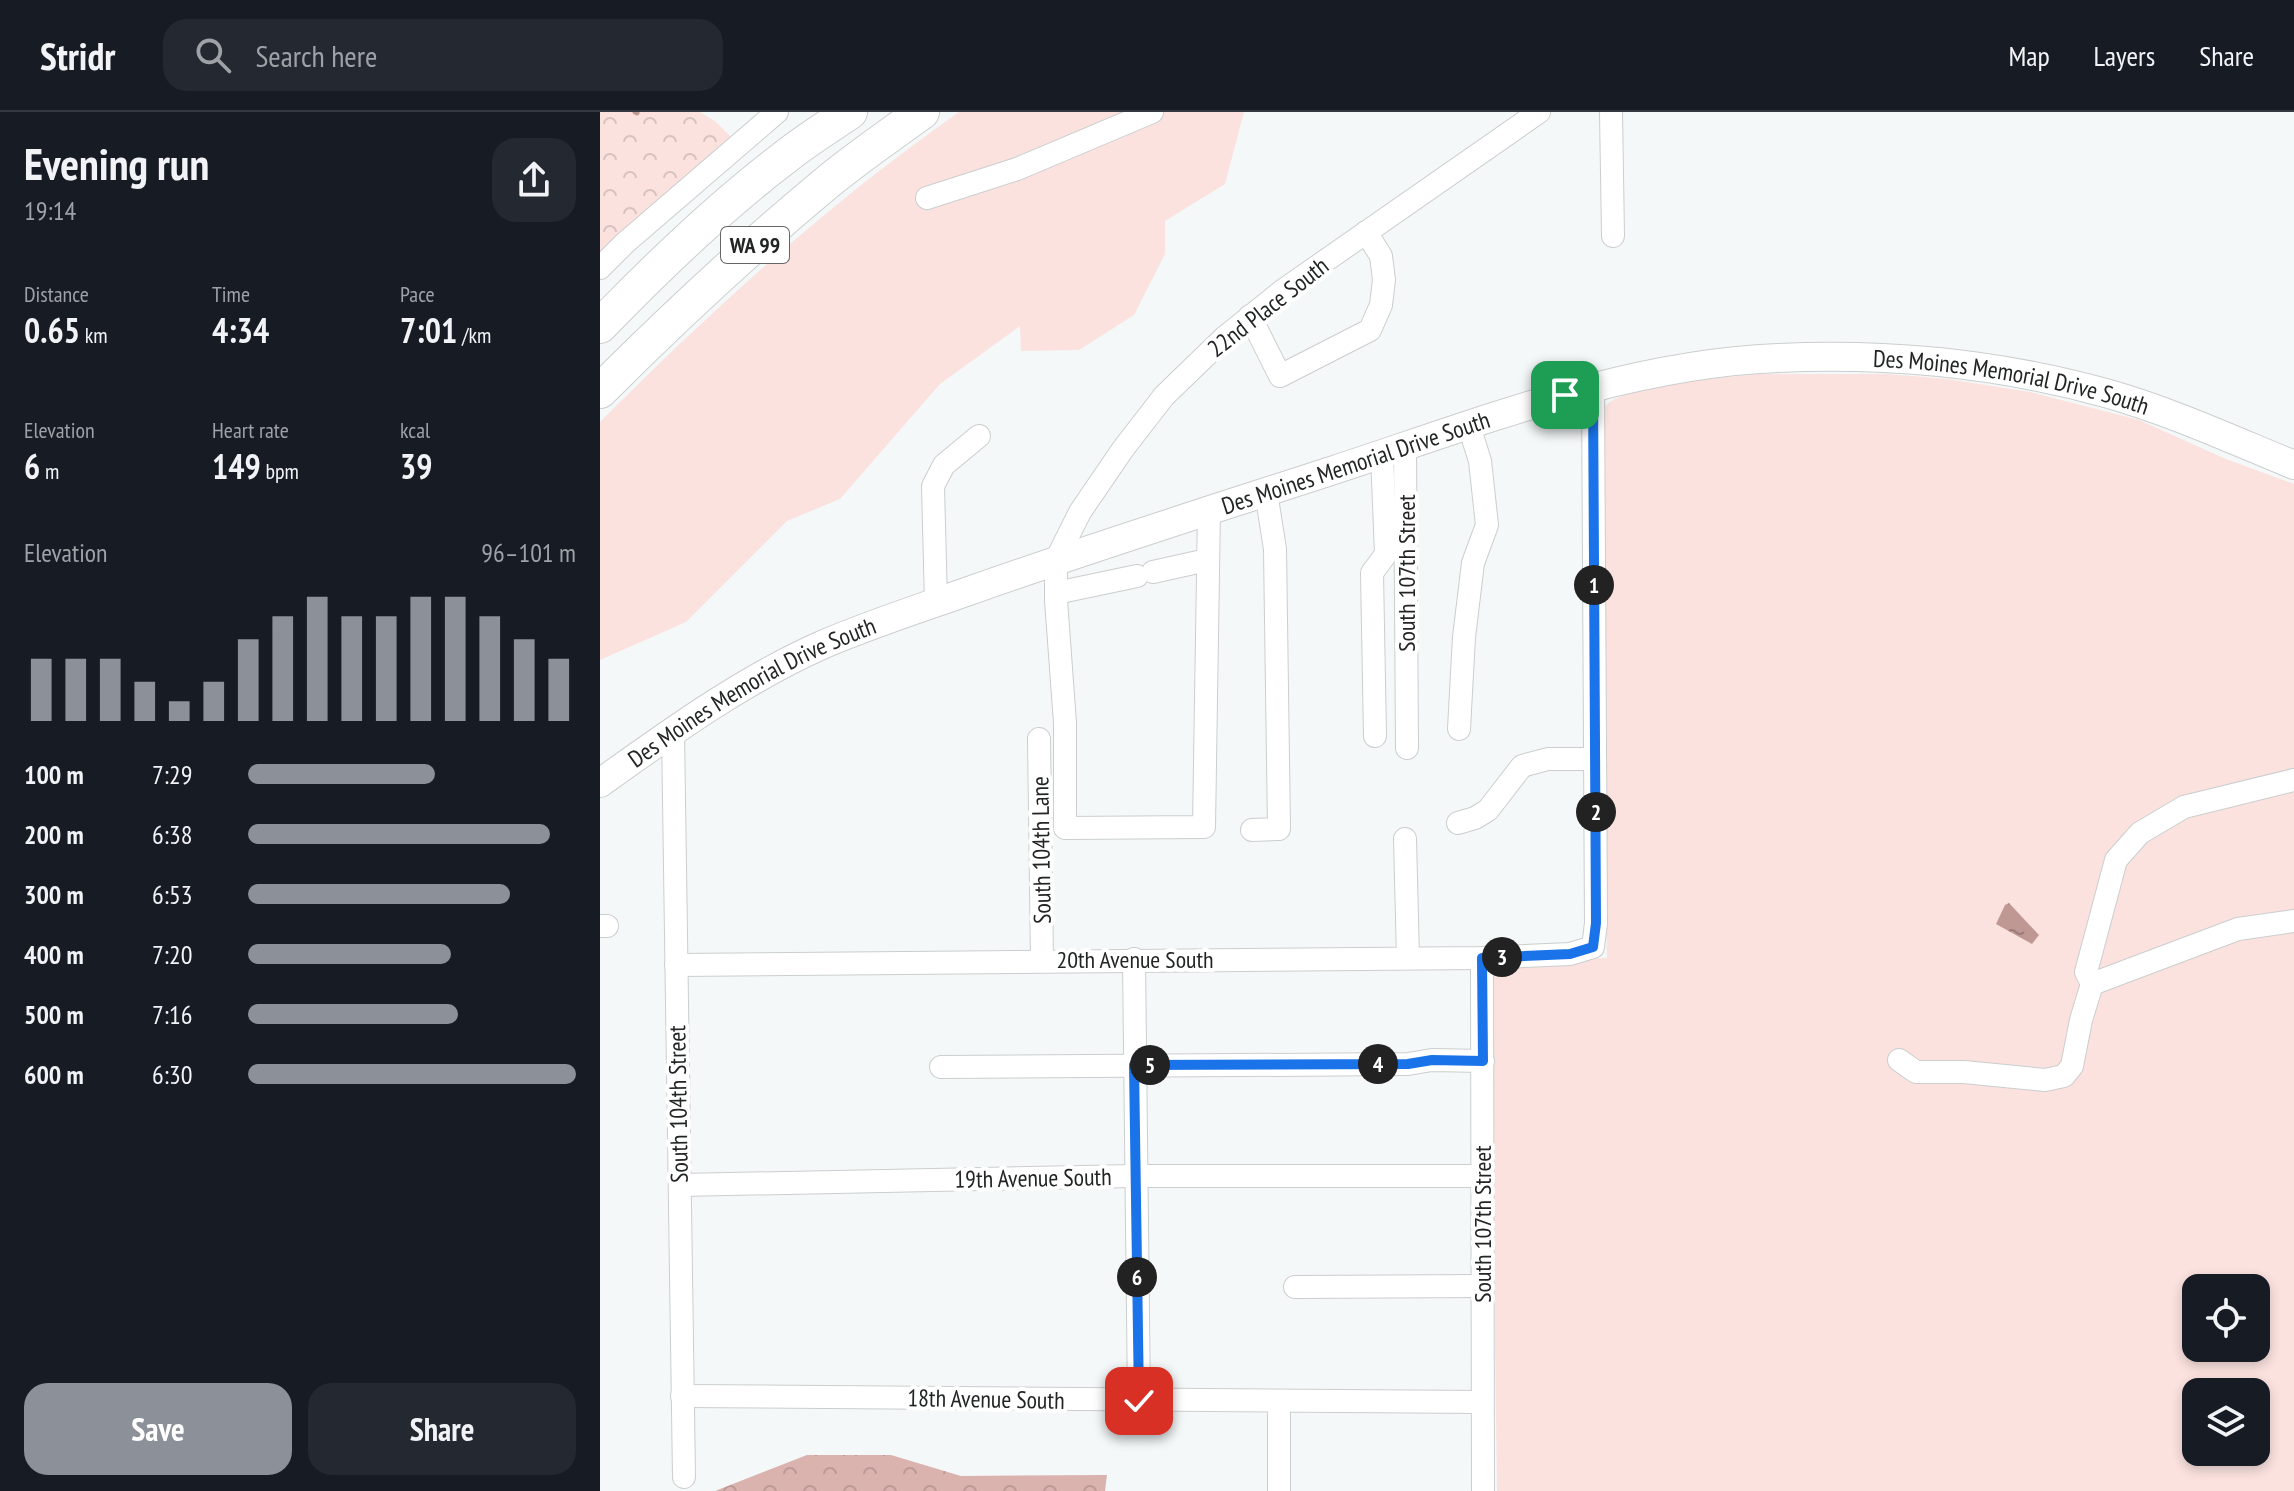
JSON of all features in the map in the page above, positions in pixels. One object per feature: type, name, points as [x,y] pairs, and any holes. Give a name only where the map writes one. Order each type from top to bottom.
[{"type":"highway","points":[[785,157],[836,112]]},
{"type":"highway","name":"WA 99","points":[[600,326],[650,274],[785,157],[850,112]]},
{"type":"highway","name":"WA 99","points":[[600,391],[660,331],[826,184],[922,112]]},
{"type":"main road","name":"Des Moines Memorial Drive South","points":[[600,783],[673,731],[775,668],[820,646],[1056,560],[1593,386],[1688,367],[1776,358],[1866,357],[2013,372],[2109,394],[2190,422],[2294,465]]},
{"type":"street","points":[[600,268],[777,112]]},
{"type":"street","points":[[927,198],[1017,169],[1152,112]]},
{"type":"street","name":"22nd Place South","points":[[1056,560],[1080,512],[1123,449],[1164,396],[1225,337],[1366,232],[1539,112]]},
{"type":"street","points":[[1611,112],[1613,236]]},
{"type":"street","points":[[1250,316],[1280,376],[1370,330],[1381,305],[1384,280],[1381,256],[1366,232]]},
{"type":"street","points":[[1458,823],[1488,810],[1522,766],[1548,759],[1595,759],[1593,386]]},
{"type":"street","points":[[1459,729],[1464,637],[1473,563],[1487,525],[1480,461],[1469,426]]},
{"type":"street","points":[[936,603],[933,486],[944,465],[979,436]]},
{"type":"street","points":[[1375,736],[1372,573],[1386,554],[1394,450]]},
{"type":"street","name":"South 107th Street","points":[[1394,450],[1407,748]]},
{"type":"street","points":[[1252,830],[1279,829],[1275,549],[1266,492]]},
{"type":"street","points":[[1056,560],[1065,723],[1065,828],[1204,827],[1209,510]]},
{"type":"street","points":[[1056,593],[1207,560]]},
{"type":"street","name":"South 104th Street","points":[[673,731],[684,1477]]},
{"type":"street","name":"South 104th Lane","points":[[1039,739],[1042,960]]},
{"type":"street","name":"20th Avenue South","points":[[676,965],[1482,958],[1570,954],[1593,947],[1596,923],[1595,759]]},
{"type":"street","points":[[1899,1060],[1916,1072],[1964,1072],[2045,1080],[2064,1076],[2072,1066],[2092,984],[2086,972],[2116,860],[2140,833],[2184,807],[2294,780]]},
{"type":"street","points":[[1405,839],[1408,958]]},
{"type":"street","points":[[2092,984],[2238,929],[2294,921]]},
{"type":"street","name":"South 107th Street","points":[[1482,958],[1483,1491]]},
{"type":"street","points":[[1134,959],[1139,1401]]},
{"type":"street","points":[[941,1067],[1483,1061]]},
{"type":"street","name":"19th Avenue South","points":[[680,1185],[1135,1176],[1482,1176]]},
{"type":"street","points":[[1295,1287],[1482,1286]]},
{"type":"street","name":"18th Avenue South","points":[[682,1396],[1482,1402]]},
{"type":"street","points":[[1279,1402],[1279,1491]]},
{"type":"green space","points":[[600,112],[700,112],[731,137],[600,261]]},
{"type":"green space","points":[[959,112],[1244,112],[1225,184],[1165,221],[1165,254],[1134,315],[1079,350],[1021,351],[1020,326],[940,384],[840,499],[787,521],[686,622],[600,660],[600,422],[773,259],[864,183]]},
{"type":"green space","points":[[1760,374],[1888,374],[1948,379],[2030,392],[2139,420],[2226,459],[2294,484],[2294,1491],[1497,1491],[1490,976],[1502,961],[1607,958],[1596,432],[1604,408],[1614,400],[1630,393],[1676,383]]},
{"type":"green space","points":[[807,1455],[891,1455],[961,1476],[1107,1475],[1105,1491],[715,1491]]},
{"type":"water","points":[[2009,903],[2039,935],[2032,944],[1996,924]]},
{"type":"route","points":[[1139,1401],[1134,1065],[1483,1061],[1482,958],[1570,954],[1593,947],[1596,923],[1593,386],[1565,395]]}]
